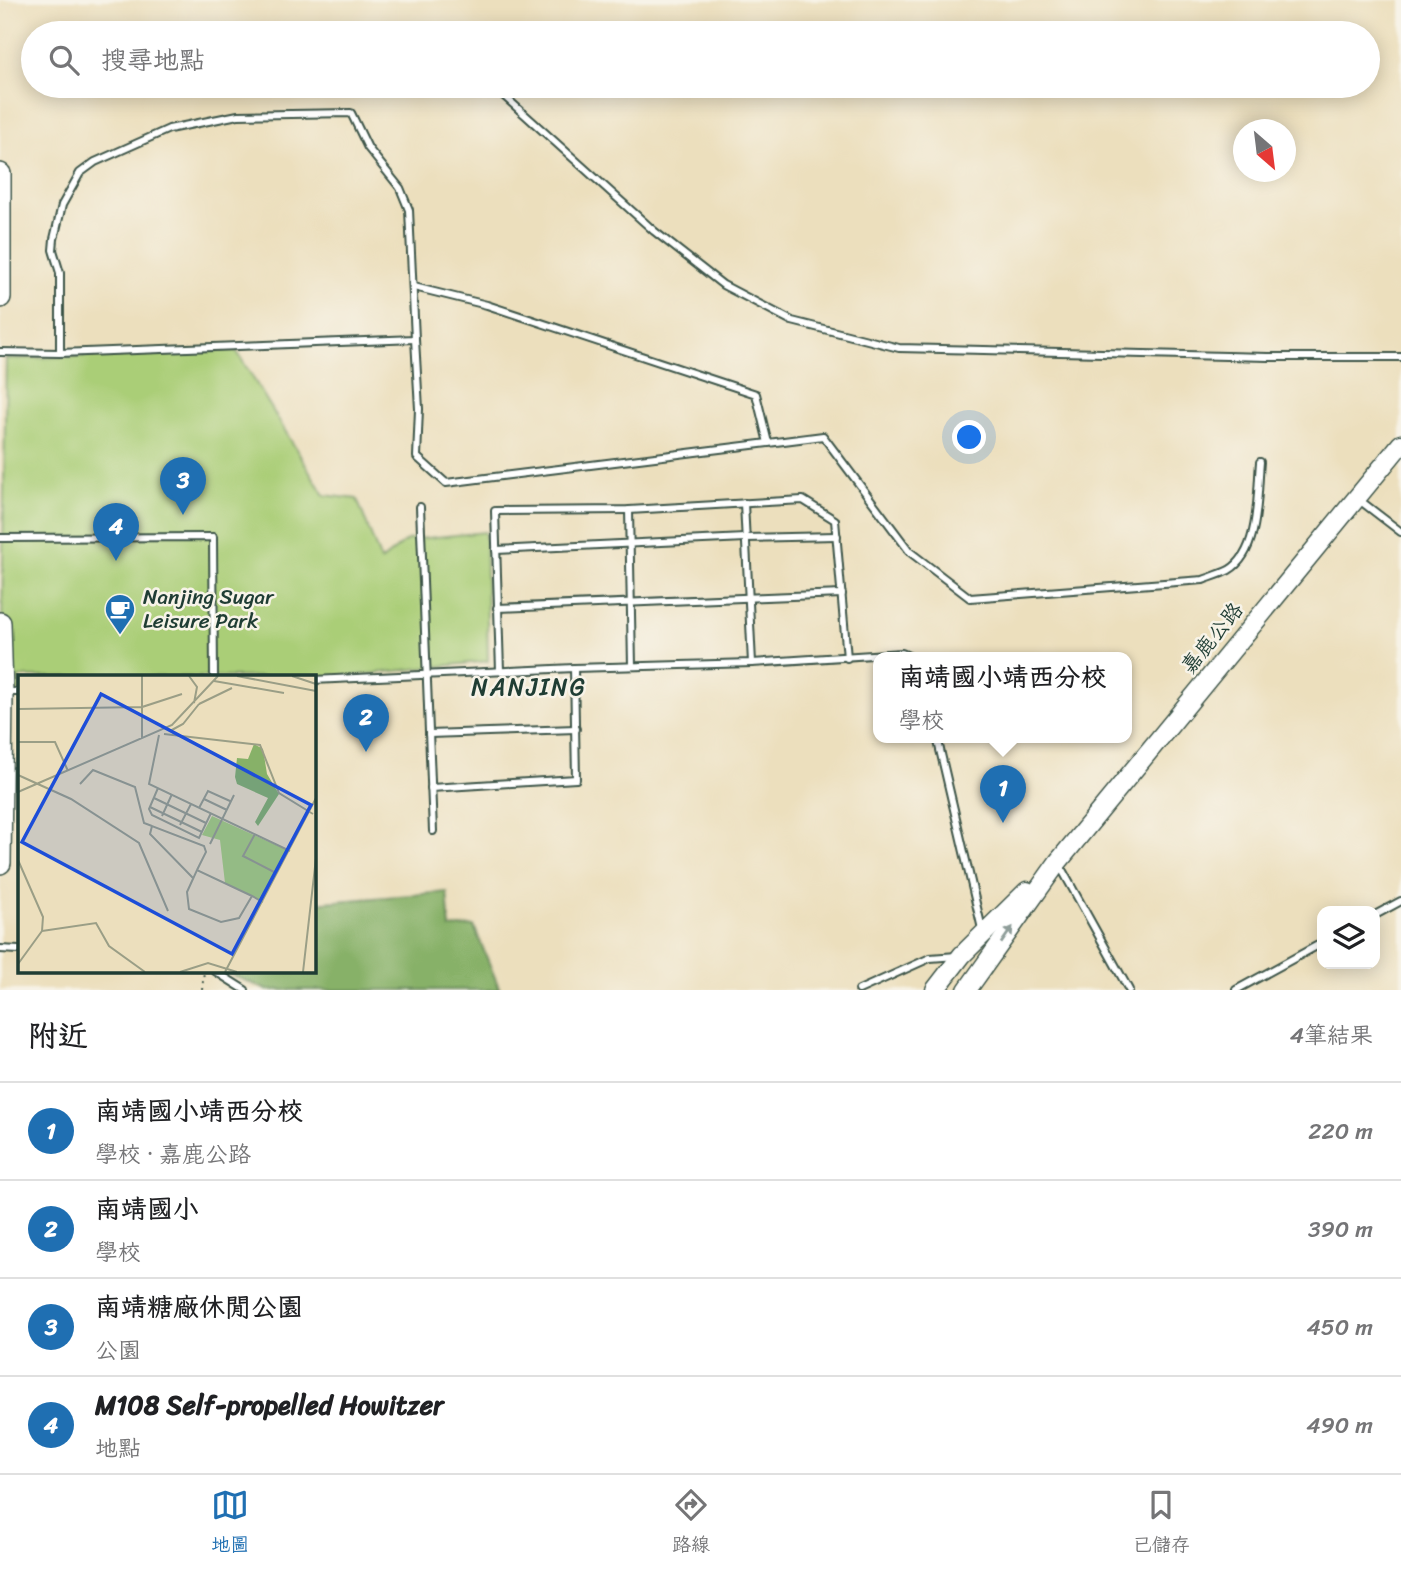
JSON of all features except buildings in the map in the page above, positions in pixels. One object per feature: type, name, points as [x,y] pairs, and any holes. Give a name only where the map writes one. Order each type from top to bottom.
[{"type":"main road","points":[[0,174],[0,297]]},
{"type":"main road","name":"嘉鹿公路","points":[[967,990],[1058,862],[1401,444]]},
{"type":"main road","points":[[0,623],[7,692],[0,863]]},
{"type":"main road","name":"嘉鹿公路","points":[[935,990],[962,955],[1058,862]]},
{"type":"lane","points":[[507,98],[654,231],[693,262],[723,285],[792,321],[899,348],[1268,357],[1401,356]]},
{"type":"lane","points":[[60,353],[60,273],[53,250],[54,239],[62,205],[80,173],[95,162],[169,128],[238,115],[351,113],[368,148],[405,197],[410,210],[419,409],[417,457],[446,484],[823,436],[910,552],[970,598],[1203,580],[1231,569],[1247,549],[1252,536],[1260,462]]},
{"type":"lane","points":[[414,287],[487,304],[756,394],[768,443]]},
{"type":"lane","points":[[0,352],[60,353],[415,339]]},
{"type":"lane","points":[[1357,499],[1401,532]]},
{"type":"lane","points":[[500,671],[495,511],[629,510],[803,500],[835,520],[848,658]]},
{"type":"lane","points":[[744,503],[752,663]]},
{"type":"lane","points":[[420,507],[433,831]]},
{"type":"lane","points":[[629,510],[632,666]]},
{"type":"lane","points":[[496,550],[837,536]]},
{"type":"lane","points":[[0,538],[213,537],[214,675]]},
{"type":"lane","points":[[497,608],[842,594]]},
{"type":"lane","points":[[315,680],[873,656]]},
{"type":"lane","points":[[432,788],[576,779],[574,667]]},
{"type":"lane","points":[[429,734],[576,729]]},
{"type":"lane","points":[[938,743],[984,933]]},
{"type":"lane","points":[[1058,862],[1129,990]]},
{"type":"lane","points":[[1380,912],[1401,901]]},
{"type":"lane","points":[[1236,990],[1317,946]]},
{"type":"lane","points":[[0,949],[18,950]]},
{"type":"lane","points":[[859,990],[930,958],[962,955]]},
{"type":"lane","points":[[217,972],[245,990]]},
{"type":"path","points":[[202,990],[204,972]]},
{"type":"green space","points":[[236,350],[324,495],[357,499],[381,561],[407,540],[485,532],[488,661],[315,680],[315,675],[18,675],[18,692],[1,692],[6,359]]},
{"type":"green space","points":[[447,892],[450,928],[474,926],[500,990],[267,990],[225,972],[315,972],[315,903]]},
{"type":"place","name":"南靖糖廠休閒公園","points":[[183,515]]},
{"type":"place","name":"M108 Self-propelled Howitzer","points":[[116,561]]},
{"type":"place","name":"Nanjing Sugar Leisure Park","points":[[120,636]]},
{"type":"place","name":"南靖國小","points":[[366,752]]},
{"type":"place","name":"南靖國小靖西分校","points":[[1003,823]]},
{"type":"district","name":"NANJING","points":[[529,687]]}]
